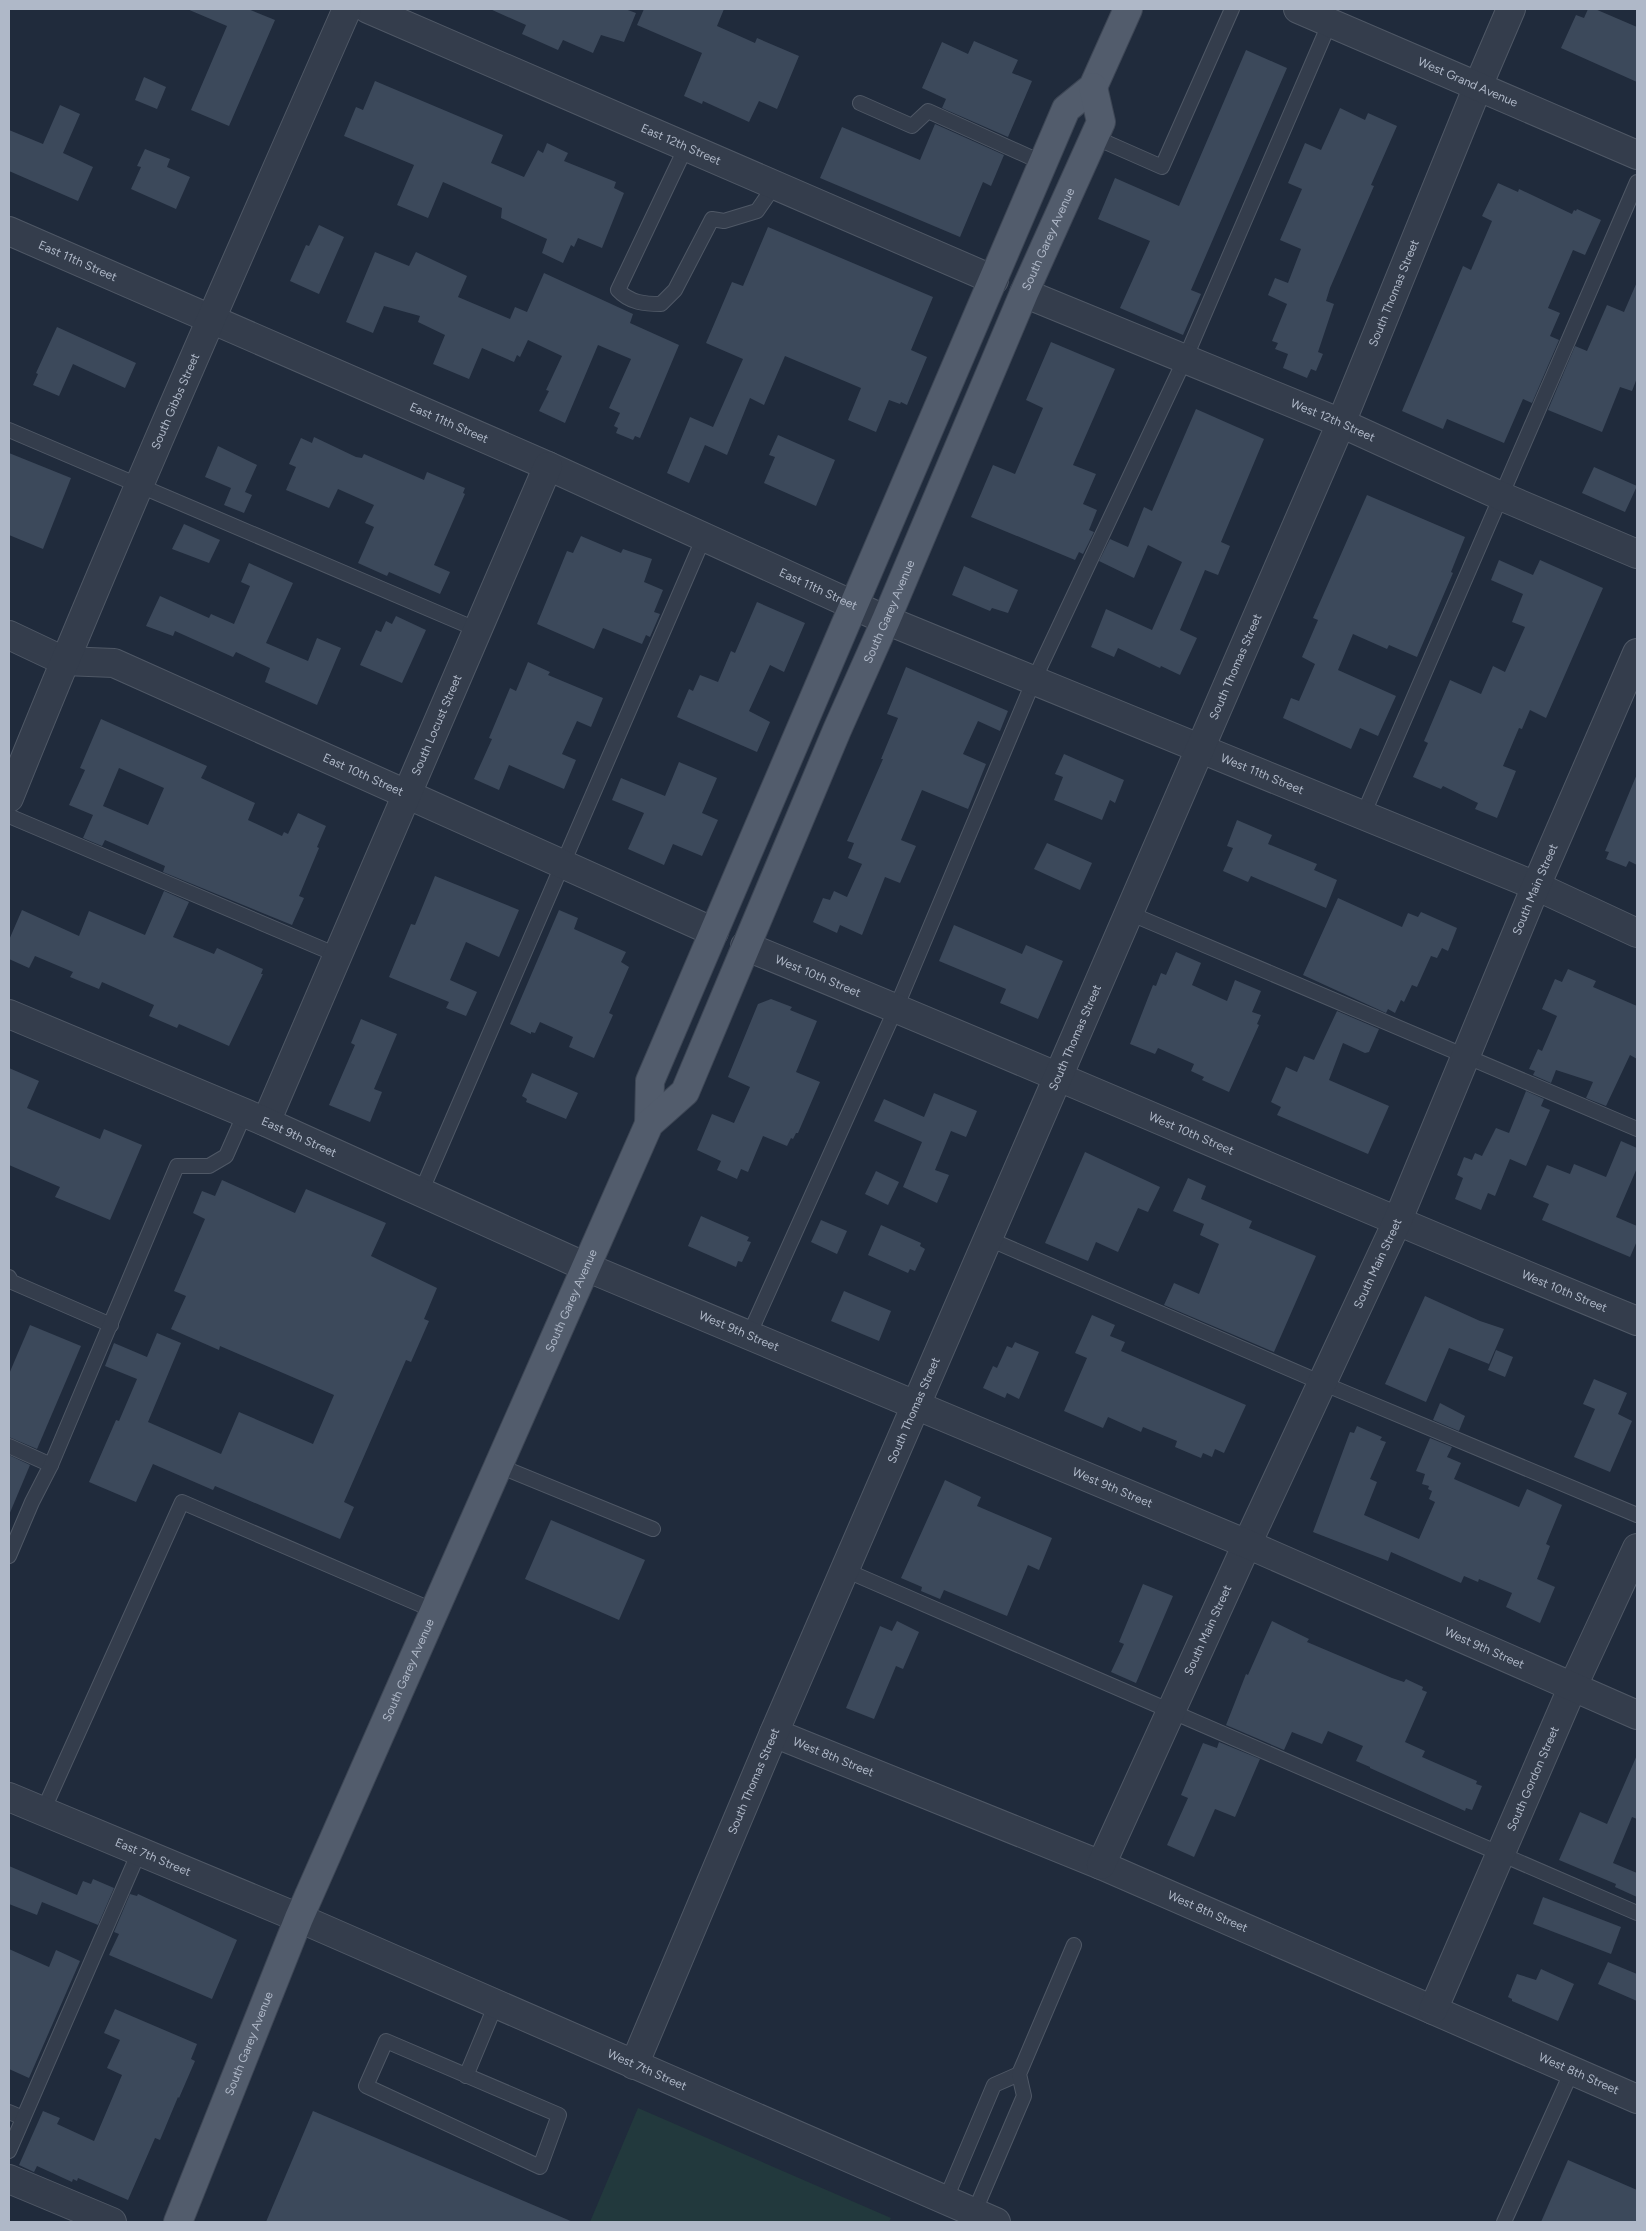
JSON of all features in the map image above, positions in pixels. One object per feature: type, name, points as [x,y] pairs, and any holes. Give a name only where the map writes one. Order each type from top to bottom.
[{"type":"main road","name":"South Garey Avenue","points":[[650,1124],[650,1081],[1066,109],[1093,87],[1128,9]]},
{"type":"main road","name":"South Garey Avenue","points":[[178,2222],[299,1918],[650,1124],[685,1092],[745,946],[886,620],[1024,293],[1101,122],[1093,87]]},
{"type":"street","name":"South Gibbs Street","points":[[9,798],[64,661],[211,318],[347,9]]},
{"type":"street","name":"East 12th Street","points":[[368,9],[994,280]]},
{"type":"street","name":"West Grand Avenue","points":[[1298,9],[1637,154]]},
{"type":"street","name":"South Thomas Street","points":[[634,2065],[774,1733],[1341,423],[1478,86],[1512,9]]},
{"type":"street","name":"East 11th Street","points":[[9,231],[548,466],[886,620]]},
{"type":"street","name":"West 12th Street","points":[[1024,293],[1341,423],[1502,497],[1637,554]]},
{"type":"street","name":"South Locust Street","points":[[256,1117],[337,955],[548,466]]},
{"type":"street","name":"West 11th Street","points":[[886,620],[1536,886],[1637,933]]},
{"type":"street","name":"East 10th Street","points":[[9,635],[64,661],[114,662],[714,932]]},
{"type":"street","name":"South Main Street","points":[[1101,1865],[1247,1544],[1397,1222],[1536,886],[1637,653]]},
{"type":"street","name":"West 10th Street","points":[[745,946],[1059,1076],[1397,1222],[1637,1321]]},
{"type":"street","name":"East 9th Street","points":[[9,1014],[256,1117],[586,1267]]},
{"type":"street","name":"West 9th Street","points":[[586,1267],[1247,1544],[1637,1715]]},
{"type":"street","name":"South Gordon Street","points":[[1433,2010],[1573,1686],[1637,1548]]},
{"type":"street","name":"West 8th Street","points":[[774,1733],[1101,1865],[1637,2099]]},
{"type":"street","name":"East 7th Street","points":[[9,1797],[299,1918]]},
{"type":"street","name":"West 7th Street","points":[[299,1918],[985,2218]]},
{"type":"street","points":[[9,2179],[112,2222]]},
{"type":"lane","points":[[1094,137],[1162,167],[1232,9]]},
{"type":"lane","points":[[749,1335],[896,1008],[1034,680],[1185,359],[1330,22]]},
{"type":"lane","points":[[860,104],[912,126],[928,111],[1043,163]]},
{"type":"lane","points":[[686,147],[618,290],[624,297],[643,304],[661,304],[675,290],[712,218],[724,221],[757,211],[775,185]]},
{"type":"lane","points":[[1363,815],[1637,182]]},
{"type":"lane","points":[[9,430],[478,630]]},
{"type":"lane","points":[[421,1192],[704,537]]},
{"type":"lane","points":[[9,816],[337,955]]},
{"type":"lane","points":[[1129,913],[1637,1129]]},
{"type":"lane","points":[[9,1556],[32,1502],[51,1465],[177,1166],[209,1166],[226,1156],[256,1117]]},
{"type":"lane","points":[[989,1239],[1322,1383],[1637,1515]]},
{"type":"lane","points":[[10,1282],[111,1325]]},
{"type":"lane","points":[[9,1446],[51,1465]]},
{"type":"lane","points":[[499,1466],[653,1529]]},
{"type":"lane","points":[[43,1812],[182,1502],[435,1611]]},
{"type":"lane","points":[[845,1570],[1637,1913]]},
{"type":"lane","points":[[9,2151],[140,1852]]},
{"type":"lane","points":[[985,2218],[1024,2096],[1019,2074],[1074,1945]]},
{"type":"lane","points":[[466,2076],[496,2004]]},
{"type":"lane","points":[[386,2041],[466,2076],[559,2115],[540,2166],[366,2086],[386,2041]]},
{"type":"lane","points":[[1504,2222],[1572,2071]]},
{"type":"lane","points":[[945,2201],[994,2085],[1019,2074]]},
{"type":"lane","points":[[9,2112],[23,2118]]},
{"type":"green space","points":[[638,2108],[891,2218],[889,2222],[590,2222]]},
{"type":"building","points":[[187,9],[248,9],[275,20],[229,126],[191,110],[227,26]]},
{"type":"building","points":[[490,9],[625,9],[636,13],[624,42],[601,35],[593,53],[563,40],[558,50],[522,34],[526,25]]},
{"type":"building","points":[[644,9],[724,9],[717,26],[755,43],[757,38],[799,56],[777,109],[759,101],[749,122],[703,101],[702,104],[684,96],[702,53],[637,25]]},
{"type":"building","points":[[1588,9],[1595,9],[1637,27],[1637,82],[1561,48],[1576,15],[1584,18]]},
{"type":"building","points":[[974,41],[1018,60],[1012,73],[1032,81],[1008,137],[942,108],[946,99],[922,88],[942,42],[968,54]]},
{"type":"building","points":[[1246,50],[1287,68],[1191,290],[1201,294],[1183,335],[1120,308],[1150,241],[1098,219],[1115,178],[1179,206]]},
{"type":"building","points":[[144,77],[166,87],[157,109],[135,100]]},
{"type":"building","points":[[375,81],[503,135],[491,163],[524,177],[538,150],[543,153],[547,143],[568,153],[564,161],[616,182],[614,188],[624,193],[602,248],[578,238],[574,247],[571,245],[563,263],[542,253],[547,239],[501,218],[502,208],[443,182],[428,218],[397,205],[414,165],[344,136],[356,107],[363,110]]},
{"type":"building","points":[[60,105],[80,114],[63,153],[93,167],[78,201],[9,171],[9,130],[43,144]]},
{"type":"building","points":[[1340,108],[1365,120],[1368,113],[1397,126],[1371,185],[1374,186],[1330,288],[1326,301],[1334,304],[1318,352],[1323,354],[1316,371],[1311,369],[1307,378],[1283,368],[1288,354],[1275,349],[1278,343],[1272,341],[1287,304],[1268,295],[1275,278],[1288,283],[1301,249],[1280,240],[1302,189],[1288,183],[1305,143],[1321,150]]},
{"type":"building","points":[[935,124],[1004,155],[991,186],[983,182],[960,237],[820,178],[842,127],[920,160]]},
{"type":"building","points":[[145,149],[170,159],[167,167],[190,177],[176,209],[131,189],[141,167],[137,166]]},
{"type":"building","points":[[1498,183],[1518,192],[1519,189],[1572,214],[1577,209],[1601,220],[1585,255],[1573,250],[1548,308],[1560,313],[1550,336],[1559,340],[1532,403],[1523,399],[1504,443],[1447,419],[1443,429],[1402,411],[1463,266],[1471,270],[1492,221],[1482,216]]},
{"type":"building","points":[[319,225],[344,237],[319,294],[290,281],[306,245],[309,246]]},
{"type":"building","points":[[768,227],[933,297],[911,350],[927,357],[907,405],[889,400],[876,432],[848,420],[861,388],[785,356],[764,405],[750,398],[727,455],[705,445],[689,483],[667,473],[690,417],[713,427],[743,359],[706,343],[732,282],[743,286]]},
{"type":"building","points":[[375,252],[409,266],[416,252],[467,276],[458,297],[510,319],[515,307],[527,312],[544,273],[633,314],[630,323],[679,345],[640,438],[635,436],[633,440],[616,433],[618,428],[614,426],[620,413],[609,408],[631,359],[598,345],[565,423],[539,411],[549,391],[546,390],[562,356],[528,340],[520,357],[517,355],[514,362],[482,348],[469,379],[433,364],[445,335],[418,322],[420,316],[384,306],[373,333],[346,322]]},
{"type":"building","points":[[1637,282],[1637,378],[1632,391],[1620,387],[1602,432],[1548,410],[1575,346],[1587,351],[1607,305],[1624,312]]},
{"type":"building","points":[[57,327],[136,363],[125,388],[73,364],[59,396],[33,385],[38,374],[36,373]]},
{"type":"building","points":[[1051,342],[1115,369],[1073,465],[1096,474],[1083,504],[1097,510],[1089,530],[1094,532],[1083,554],[1079,552],[1075,560],[971,517],[993,465],[1015,474],[1043,408],[1026,400]]},
{"type":"building","points":[[1196,409],[1264,439],[1221,542],[1230,546],[1218,575],[1205,570],[1180,630],[1197,638],[1180,675],[1161,666],[1160,668],[1118,648],[1114,657],[1091,647],[1106,609],[1152,630],[1182,562],[1148,545],[1134,578],[1099,561],[1110,539],[1128,547],[1144,507],[1152,511]]},
{"type":"building","points":[[778,435],[835,460],[816,506],[764,483],[775,457],[769,455]]},
{"type":"building","points":[[314,437],[356,457],[362,458],[364,454],[424,480],[427,472],[465,488],[463,493],[465,494],[434,565],[450,572],[440,594],[389,572],[387,576],[358,563],[374,527],[365,523],[374,505],[338,489],[329,508],[286,490],[296,467],[289,464],[301,438],[312,443]]},
{"type":"building","points":[[218,446],[257,465],[245,492],[252,495],[244,513],[224,505],[231,488],[205,477]]},
{"type":"building","points":[[9,453],[71,478],[43,549],[9,535]]},
{"type":"building","points":[[1594,467],[1637,486],[1625,512],[1582,493]]},
{"type":"building","points":[[1367,495],[1465,537],[1451,572],[1453,573],[1417,657],[1389,645],[1387,649],[1353,634],[1338,670],[1396,696],[1378,736],[1360,728],[1351,749],[1283,718],[1291,698],[1299,701],[1315,664],[1302,657],[1318,620],[1313,618]]},
{"type":"building","points":[[184,524],[220,540],[209,563],[172,549]]},
{"type":"building","points":[[581,536],[621,553],[623,549],[652,559],[644,582],[663,590],[654,612],[660,614],[650,637],[646,635],[642,644],[603,628],[594,649],[537,624],[567,551],[573,553]]},
{"type":"building","points":[[1499,560],[1533,575],[1540,560],[1603,588],[1546,718],[1530,710],[1522,729],[1519,728],[1503,766],[1516,771],[1497,818],[1475,809],[1478,803],[1443,786],[1441,789],[1413,777],[1428,743],[1424,741],[1450,680],[1481,694],[1493,666],[1505,672],[1525,627],[1512,622],[1523,594],[1491,580]]},
{"type":"building","points":[[249,563],[293,583],[266,643],[308,661],[317,638],[341,648],[317,705],[265,682],[270,668],[236,652],[233,657],[175,631],[173,636],[146,626],[160,596],[209,618],[211,614],[234,624],[250,586],[241,582]]},
{"type":"building","points":[[964,566],[1018,590],[1008,613],[992,608],[990,611],[952,595]]},
{"type":"building","points":[[757,602],[805,623],[784,672],[770,665],[749,711],[770,722],[757,752],[677,717],[689,689],[693,691],[700,675],[718,682],[731,651],[735,653]]},
{"type":"building","points":[[396,616],[426,630],[402,683],[360,665],[376,630],[381,632],[386,621],[392,624]]},
{"type":"building","points":[[528,662],[550,672],[548,675],[603,698],[591,727],[577,721],[562,754],[576,760],[564,789],[509,765],[499,790],[474,779],[492,739],[489,738],[510,688],[516,691]]},
{"type":"building","points":[[906,667],[1008,711],[1000,731],[978,721],[963,754],[986,764],[968,809],[922,790],[901,840],[916,846],[900,883],[885,877],[862,935],[840,925],[837,933],[813,922],[823,898],[830,900],[834,891],[847,897],[862,864],[848,858],[854,843],[847,841],[883,759],[881,759],[898,718],[887,714]]},
{"type":"building","points":[[101,719],[207,766],[201,778],[255,803],[248,820],[282,836],[284,832],[288,834],[298,813],[326,826],[299,896],[304,898],[292,925],[163,872],[165,866],[105,840],[102,846],[83,838],[93,815],[69,805],[85,770],[80,768]],"holes":[[[119,768],[164,788],[148,825],[103,806]]]},
{"type":"building","points":[[1064,754],[1124,780],[1115,803],[1110,800],[1102,820],[1054,800],[1063,777],[1055,774]]},
{"type":"building","points":[[679,762],[717,778],[702,813],[718,820],[702,856],[673,844],[664,865],[628,849],[644,813],[612,800],[621,778],[665,796]]},
{"type":"building","points":[[1637,774],[1637,865],[1629,861],[1626,867],[1606,859],[1609,852],[1605,851]]},
{"type":"building","points":[[1237,820],[1272,835],[1268,844],[1317,864],[1314,870],[1337,880],[1326,908],[1251,876],[1248,882],[1223,871],[1233,848],[1227,846]]},
{"type":"building","points":[[1047,843],[1092,863],[1080,890],[1034,869]]},
{"type":"building","points":[[435,876],[519,910],[499,957],[466,942],[450,980],[477,992],[466,1016],[446,1008],[449,1002],[389,977],[411,924],[415,925]]},
{"type":"building","points":[[164,891],[189,902],[173,937],[214,954],[217,948],[263,969],[261,974],[263,974],[229,1046],[179,1024],[177,1028],[149,1016],[154,1005],[102,982],[99,989],[70,977],[73,972],[35,956],[29,968],[9,959],[9,940],[22,910],[79,936],[89,911],[145,935]]},
{"type":"building","points":[[1338,898],[1402,927],[1408,913],[1418,917],[1421,912],[1457,928],[1448,951],[1442,948],[1437,958],[1431,956],[1417,987],[1412,985],[1404,1002],[1401,1000],[1395,1013],[1388,1009],[1386,1013],[1303,975]]},
{"type":"building","points":[[559,910],[578,918],[574,929],[626,952],[621,962],[629,967],[609,1013],[613,1015],[594,1058],[569,1047],[573,1037],[540,1022],[535,1033],[531,1032],[531,1034],[510,1024]]},
{"type":"building","points":[[954,925],[1022,954],[1026,945],[1063,961],[1038,1019],[1000,1003],[1006,989],[939,961]]},
{"type":"building","points":[[1176,952],[1201,963],[1192,985],[1227,1001],[1235,980],[1261,991],[1252,1012],[1261,1015],[1257,1024],[1259,1025],[1229,1092],[1202,1080],[1204,1077],[1191,1071],[1194,1064],[1158,1048],[1155,1054],[1130,1044],[1153,985],[1156,986],[1161,973],[1166,975]]},
{"type":"building","points":[[1568,969],[1596,981],[1593,987],[1637,1006],[1637,1059],[1630,1055],[1606,1106],[1586,1098],[1593,1082],[1556,1070],[1551,1083],[1533,1075],[1535,1071],[1529,1069],[1538,1049],[1542,1051],[1557,1016],[1542,1009],[1555,979],[1562,982]]},
{"type":"building","points":[[771,999],[792,1007],[790,1010],[817,1021],[796,1072],[820,1082],[798,1133],[796,1133],[793,1139],[791,1138],[787,1146],[763,1136],[748,1172],[741,1169],[737,1179],[717,1170],[721,1161],[697,1150],[712,1114],[734,1123],[750,1087],[728,1077],[758,1004]]},
{"type":"building","points":[[1337,1011],[1379,1029],[1369,1052],[1365,1053],[1343,1043],[1329,1080],[1389,1106],[1368,1154],[1277,1115],[1281,1107],[1271,1102],[1286,1067],[1297,1072],[1304,1056],[1314,1060]]},
{"type":"building","points":[[361,1019],[397,1034],[374,1089],[382,1092],[370,1122],[329,1105],[355,1045],[351,1043]]},
{"type":"building","points":[[9,1068],[39,1081],[27,1108],[100,1139],[104,1129],[142,1145],[110,1220],[55,1197],[60,1187],[9,1165]]},
{"type":"building","points":[[532,1073],[578,1093],[566,1119],[526,1102],[527,1099],[522,1096]]},
{"type":"building","points":[[1526,1091],[1544,1099],[1541,1106],[1550,1110],[1526,1166],[1510,1159],[1495,1196],[1488,1193],[1481,1210],[1455,1199],[1463,1178],[1457,1175],[1464,1157],[1472,1160],[1475,1153],[1482,1156],[1496,1128],[1509,1133]]},
{"type":"building","points":[[934,1093],[977,1111],[966,1137],[951,1131],[935,1170],[949,1175],[937,1203],[903,1187],[922,1142],[874,1121],[884,1099],[924,1117]]},
{"type":"building","points":[[1621,1141],[1637,1148],[1637,1168],[1616,1217],[1637,1226],[1637,1241],[1630,1257],[1542,1220],[1549,1204],[1533,1197],[1547,1165],[1570,1174],[1574,1164],[1606,1177]]},
{"type":"building","points":[[1085,1152],[1160,1187],[1148,1212],[1138,1208],[1118,1252],[1096,1242],[1088,1261],[1045,1243]]},
{"type":"building","points":[[876,1171],[899,1182],[888,1205],[865,1194]]},
{"type":"building","points":[[1188,1178],[1206,1186],[1201,1199],[1252,1221],[1249,1228],[1316,1256],[1274,1352],[1164,1305],[1174,1283],[1199,1294],[1219,1244],[1200,1235],[1204,1224],[1173,1211]]},
{"type":"building","points":[[222,1180],[295,1213],[306,1189],[386,1223],[371,1256],[437,1288],[424,1319],[429,1321],[411,1362],[406,1360],[344,1502],[354,1507],[340,1539],[215,1486],[213,1490],[153,1464],[136,1502],[89,1482],[116,1420],[119,1421],[137,1379],[105,1366],[114,1343],[147,1357],[157,1333],[181,1343],[148,1422],[221,1454],[239,1412],[313,1444],[334,1395],[220,1346],[219,1350],[171,1329],[186,1296],[174,1291],[205,1219],[193,1213],[202,1191],[215,1196]]},
{"type":"building","points":[[701,1216],[749,1237],[747,1241],[751,1242],[742,1262],[738,1261],[736,1267],[688,1246]]},
{"type":"building","points":[[821,1220],[847,1231],[837,1254],[811,1242]]},
{"type":"building","points":[[881,1225],[921,1243],[920,1246],[925,1249],[915,1271],[910,1269],[908,1273],[868,1255]]},
{"type":"building","points":[[844,1291],[891,1311],[879,1341],[831,1321]]},
{"type":"building","points":[[1425,1296],[1480,1321],[1504,1329],[1489,1364],[1449,1348],[1426,1402],[1385,1384]]},
{"type":"building","points":[[1092,1315],[1115,1325],[1110,1336],[1125,1342],[1121,1351],[1246,1405],[1224,1453],[1215,1449],[1212,1457],[1203,1453],[1201,1458],[1175,1447],[1177,1441],[1143,1427],[1141,1432],[1108,1417],[1103,1428],[1064,1411],[1087,1358],[1075,1353]]},
{"type":"building","points":[[30,1325],[81,1346],[37,1449],[9,1437],[9,1374]]},
{"type":"building","points":[[1015,1342],[1039,1352],[1019,1399],[1007,1393],[1005,1398],[983,1388],[993,1366],[997,1368],[1007,1346],[1012,1348]]},
{"type":"building","points":[[1496,1350],[1513,1357],[1505,1377],[1488,1370]]},
{"type":"building","points":[[1594,1379],[1627,1393],[1618,1414],[1632,1421],[1610,1472],[1574,1457],[1595,1409],[1583,1404]]},
{"type":"building","points":[[1440,1403],[1465,1416],[1459,1431],[1433,1420]]},
{"type":"building","points":[[1357,1426],[1382,1437],[1380,1440],[1386,1442],[1370,1479],[1377,1482],[1364,1515],[1419,1539],[1435,1502],[1429,1499],[1432,1491],[1428,1489],[1429,1486],[1422,1484],[1425,1474],[1416,1471],[1430,1438],[1452,1447],[1447,1457],[1461,1463],[1454,1479],[1519,1507],[1527,1489],[1562,1505],[1546,1544],[1550,1546],[1537,1579],[1555,1587],[1540,1623],[1506,1607],[1512,1593],[1479,1579],[1478,1582],[1464,1576],[1461,1583],[1391,1552],[1388,1561],[1313,1532],[1350,1432],[1354,1433]]},
{"type":"building","points":[[9,1455],[30,1465],[9,1515]]},
{"type":"building","points":[[945,1480],[981,1497],[977,1506],[1052,1538],[1039,1570],[1028,1565],[1007,1616],[944,1590],[940,1599],[921,1591],[922,1587],[901,1578]]},
{"type":"building","points":[[551,1520],[645,1560],[619,1620],[525,1579]]},
{"type":"building","points":[[1143,1584],[1173,1596],[1136,1683],[1111,1672],[1124,1644],[1119,1642]]},
{"type":"building","points":[[897,1621],[919,1632],[903,1669],[896,1666],[874,1719],[846,1708],[880,1626],[892,1631]]},
{"type":"building","points":[[1272,1621],[1309,1639],[1307,1642],[1392,1678],[1404,1682],[1406,1679],[1423,1687],[1422,1690],[1427,1692],[1405,1742],[1425,1751],[1422,1757],[1477,1781],[1476,1784],[1482,1786],[1472,1810],[1466,1808],[1465,1811],[1356,1761],[1363,1746],[1328,1731],[1322,1744],[1292,1732],[1284,1750],[1226,1725],[1246,1674],[1248,1675]]},
{"type":"building","points":[[1219,1742],[1260,1759],[1235,1817],[1215,1809],[1194,1857],[1167,1845],[1188,1798],[1181,1795],[1203,1743],[1217,1748]]},
{"type":"building","points":[[1637,1755],[1637,1819],[1632,1817],[1613,1863],[1637,1873],[1637,1897],[1615,1887],[1616,1884],[1559,1860],[1580,1812],[1607,1824]]},
{"type":"building","points":[[9,1866],[77,1895],[83,1881],[91,1884],[93,1879],[114,1888],[98,1925],[42,1902],[37,1915],[9,1904]]},
{"type":"building","points":[[130,1894],[137,1896],[138,1894],[237,1940],[212,1999],[109,1955],[119,1934],[114,1932]]},
{"type":"building","points":[[1543,1897],[1621,1927],[1611,1954],[1533,1924]]},
{"type":"building","points":[[9,1949],[49,1967],[56,1950],[80,1961],[29,2078],[9,2069]]},
{"type":"building","points":[[1608,1962],[1637,1974],[1637,2001],[1598,1984]]},
{"type":"building","points":[[1541,1969],[1574,1984],[1558,2021],[1512,2001],[1508,1997],[1517,1974],[1536,1980]]},
{"type":"building","points":[[115,2009],[197,2044],[191,2059],[195,2061],[179,2098],[160,2140],[155,2138],[128,2200],[78,2178],[77,2181],[73,2179],[72,2182],[37,2166],[34,2172],[19,2165],[43,2111],[60,2118],[57,2124],[94,2141],[122,2075],[107,2068],[120,2040],[104,2033]]},
{"type":"building","points":[[313,2111],[573,2222],[266,2222]]},
{"type":"building","points":[[1568,2160],[1637,2190],[1637,2222],[1541,2222]]}]
